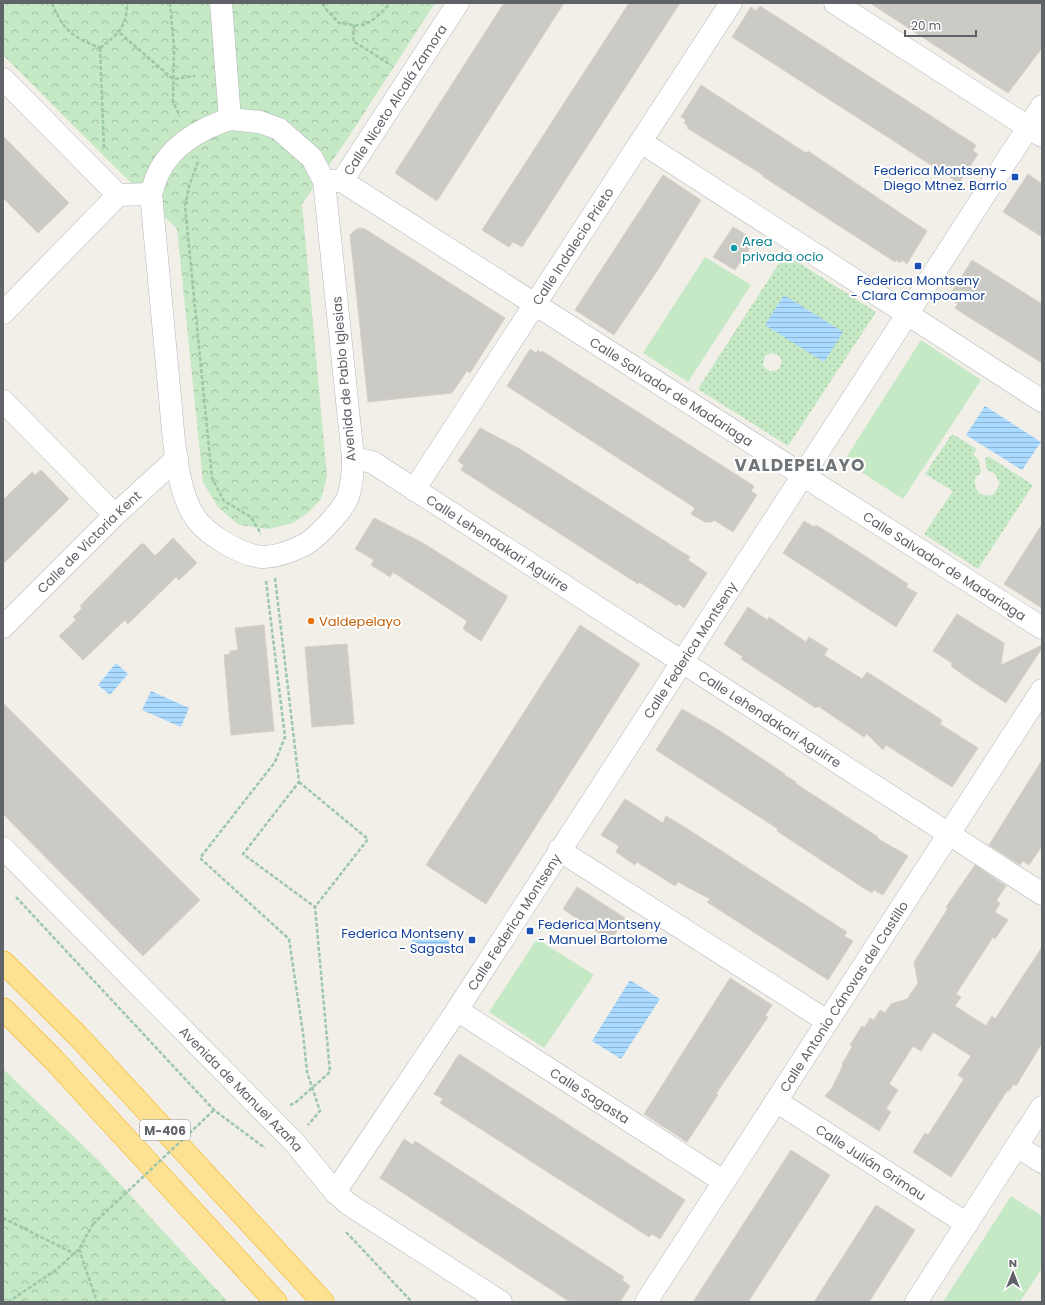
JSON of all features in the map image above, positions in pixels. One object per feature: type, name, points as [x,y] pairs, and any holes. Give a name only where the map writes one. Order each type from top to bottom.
[{"type":"highway","name":"M-406","points":[[3,962],[77,1035],[323,1302]]},
{"type":"highway","name":"M-406","points":[[3,1009],[53,1059],[276,1302]]},
{"type":"street","points":[[221,3],[230,119]]},
{"type":"street","name":"Calle Niceto Alcalá Zamora","points":[[333,181],[458,3]]},
{"type":"street","name":"Calle Indalecio Prieto","points":[[414,490],[732,3]]},
{"type":"street","points":[[834,3],[1035,132]]},
{"type":"street","points":[[3,79],[118,195]]},
{"type":"street","name":"Calle Federica Montseny","points":[[335,1192],[457,1010],[559,850],[682,663],[907,314],[1035,132],[1042,106]]},
{"type":"street","name":"Avenida de Pablo Iglesias","points":[[230,119],[260,122],[279,129],[312,158],[333,181],[353,458],[352,475],[348,497],[323,529],[308,543],[291,551],[269,565],[225,543],[205,529],[193,514],[184,489],[177,458],[151,194],[158,174],[168,157],[193,136],[210,125],[230,119]]},
{"type":"street","points":[[641,142],[1042,401]]},
{"type":"street","name":"Calle Salvador de Madariaga","points":[[333,181],[536,303],[1042,628]]},
{"type":"street","points":[[3,313],[118,195],[151,194]]},
{"type":"street","points":[[3,401],[115,515]]},
{"type":"street","name":"Calle de Victoria Kent","points":[[3,627],[115,515],[177,458]]},
{"type":"street","name":"Calle Lehendakari Aguirre","points":[[353,458],[372,462],[1042,894]]},
{"type":"street","name":"Calle Antonio Cánovas del Castillo","points":[[646,1302],[723,1180],[776,1101],[1042,690]]},
{"type":"street","name":"Avenida de Manuel Azaña","points":[[3,848],[294,1142],[335,1192],[347,1203],[501,1302]]},
{"type":"street","points":[[559,850],[827,1021]]},
{"type":"street","name":"Calle Sagasta","points":[[457,1010],[723,1180]]},
{"type":"street","name":"Calle Julián Grimau","points":[[776,1101],[967,1224]]},
{"type":"street","points":[[916,1302],[1042,1107]]},
{"type":"street","points":[[1017,1146],[1042,1162]]},
{"type":"path","points":[[52,3],[59,20],[77,38],[100,48]]},
{"type":"path","points":[[100,48],[120,33],[127,13],[127,3]]},
{"type":"path","points":[[170,3],[174,47],[173,102],[203,151],[190,183],[185,206],[212,478],[224,501],[251,517],[261,532],[269,565],[298,782],[368,839],[315,907],[330,1072],[296,1103],[286,1107]]},
{"type":"path","points":[[324,3],[324,8],[339,23],[354,25],[364,24],[387,8],[390,3]]},
{"type":"path","points":[[354,25],[353,42],[397,69]]},
{"type":"path","points":[[120,33],[173,79],[195,76]]},
{"type":"path","points":[[90,167],[104,150],[100,48]]},
{"type":"path","points":[[269,565],[286,737],[275,762],[200,858],[289,939],[303,1033],[307,1072],[320,1111],[294,1142]]},
{"type":"path","points":[[298,782],[243,854],[315,907]]},
{"type":"path","points":[[14,895],[214,1110],[268,1150]]},
{"type":"path","points":[[8,1302],[56,1270],[75,1254],[93,1224],[214,1110]]},
{"type":"path","points":[[3,1218],[75,1254]]},
{"type":"path","points":[[79,1249],[97,1302]]},
{"type":"green space","points":[[3,3],[435,3],[346,141],[302,204],[327,476],[321,499],[309,512],[293,523],[268,529],[239,525],[218,507],[203,482],[177,229],[3,55]]},
{"type":"green space","points":[[785,254],[876,312],[788,446],[698,389]],"holes":[[[771,353],[777,354],[782,361],[779,369],[775,371],[768,370],[763,365],[765,356]]]},
{"type":"green space","points":[[705,257],[751,285],[688,382],[643,353]]},
{"type":"green space","points":[[921,340],[981,380],[903,499],[844,461]]},
{"type":"green space","points":[[952,434],[977,449],[973,454],[978,459],[981,472],[975,478],[975,483],[977,490],[982,495],[994,494],[1000,483],[994,473],[987,470],[985,459],[988,456],[1033,485],[978,569],[924,534],[953,491],[925,474]]},
{"type":"green space","points":[[537,939],[594,975],[544,1048],[489,1012]]},
{"type":"green space","points":[[3,1069],[98,1160],[228,1302],[3,1302]]},
{"type":"green space","points":[[1011,1196],[1042,1216],[1042,1268],[1020,1302],[943,1302]]},
{"type":"water","points":[[784,295],[843,332],[824,362],[765,325]]},
{"type":"water","points":[[985,406],[1041,442],[1022,470],[966,435]]},
{"type":"water","points":[[116,663],[128,674],[110,695],[98,685]]},
{"type":"water","points":[[151,691],[189,708],[181,727],[142,710]]},
{"type":"water","points":[[440,932],[447,935],[450,946],[446,949],[440,952],[429,953],[418,950],[414,946],[412,941],[416,936],[428,936]]},
{"type":"water","points":[[630,980],[660,999],[621,1059],[592,1041]]},
{"type":"building","points":[[504,3],[564,3],[437,201],[395,173]]},
{"type":"building","points":[[629,3],[680,3],[522,247],[513,242],[509,247],[482,230]]},
{"type":"building","points":[[870,3],[1042,3],[1042,48],[1008,93]]},
{"type":"building","points":[[760,6],[976,145],[973,151],[978,154],[959,183],[732,37],[751,7],[756,11]]},
{"type":"building","points":[[701,85],[806,153],[808,151],[927,231],[907,264],[902,260],[900,263],[896,260],[895,262],[762,176],[763,175],[687,128],[688,126],[684,123],[686,120],[681,117]]},
{"type":"building","points":[[3,136],[69,203],[38,233],[3,198]]},
{"type":"building","points":[[1028,174],[1042,184],[1042,237],[1003,212]]},
{"type":"building","points":[[663,175],[701,200],[659,268],[614,335],[575,310]]},
{"type":"building","name":"Area privada ocio","points":[[733,227],[755,240],[735,270],[713,257]]},
{"type":"building","points":[[360,228],[365,229],[505,318],[470,373],[467,371],[452,393],[368,402],[350,235],[355,230]]},
{"type":"building","points":[[972,260],[1042,304],[1042,363],[955,308],[958,304],[948,298]]},
{"type":"building","points":[[530,349],[536,353],[538,350],[541,353],[542,351],[754,486],[751,491],[757,495],[733,532],[714,520],[712,522],[705,522],[691,514],[695,508],[507,386]]},
{"type":"building","points":[[480,428],[520,449],[690,557],[688,560],[707,573],[684,608],[679,604],[677,606],[639,582],[638,584],[461,470],[464,465],[458,461]]},
{"type":"building","points":[[41,470],[69,499],[3,564],[3,500],[32,472],[35,475]]},
{"type":"building","points":[[374,518],[423,543],[507,596],[481,641],[463,629],[467,621],[393,572],[390,577],[371,565],[374,560],[355,549]]},
{"type":"building","points":[[804,521],[814,527],[816,525],[862,554],[908,584],[906,587],[917,593],[896,627],[783,553]]},
{"type":"building","points":[[1042,524],[1042,608],[1004,584]]},
{"type":"building","points":[[173,538],[197,563],[179,580],[176,577],[128,624],[125,620],[83,660],[59,636],[76,620],[73,617],[82,608],[80,606],[141,544],[144,544],[155,556]]},
{"type":"building","points":[[748,607],[767,620],[769,617],[806,642],[809,637],[828,649],[824,655],[862,679],[867,672],[942,720],[940,724],[978,748],[952,787],[886,745],[883,750],[867,734],[864,737],[818,706],[816,708],[741,659],[743,657],[724,644]]},
{"type":"building","points":[[957,614],[1004,643],[1001,665],[1042,645],[1042,648],[1006,703],[969,679],[951,666],[952,663],[933,651]]},
{"type":"building","points":[[264,625],[274,731],[231,735],[224,655],[230,654],[230,651],[238,650],[235,628]]},
{"type":"building","points":[[580,625],[640,664],[486,904],[426,865]]},
{"type":"building","points":[[347,644],[354,724],[312,727],[305,647]]},
{"type":"building","points":[[3,703],[200,900],[143,956],[3,814]]},
{"type":"building","points":[[682,709],[717,729],[785,774],[784,775],[796,782],[795,783],[878,837],[877,838],[908,856],[883,895],[874,890],[872,893],[862,887],[777,831],[778,829],[656,750]]},
{"type":"building","points":[[1042,760],[1042,846],[1029,865],[1023,861],[1020,865],[989,845]]},
{"type":"building","points":[[625,799],[663,823],[666,816],[847,932],[844,936],[853,941],[828,980],[707,902],[710,899],[678,882],[675,886],[637,862],[635,865],[616,852],[619,846],[601,835]]},
{"type":"building","points":[[975,865],[1006,886],[996,901],[1000,903],[995,912],[1008,920],[995,939],[993,937],[956,994],[961,997],[955,1006],[986,1026],[992,1016],[995,1019],[1042,947],[1042,1043],[1016,1086],[1014,1084],[1009,1091],[1007,1091],[951,1177],[913,1152],[925,1133],[928,1135],[964,1079],[958,1075],[971,1056],[933,1032],[921,1051],[913,1046],[889,1084],[898,1090],[886,1109],[891,1112],[879,1131],[825,1096],[832,1088],[843,1065],[842,1064],[852,1047],[850,1045],[862,1026],[865,1027],[870,1018],[874,1020],[880,1010],[885,1013],[891,1004],[907,999],[918,983],[914,962],[948,908],[946,907]]},
{"type":"building","points":[[577,887],[625,918],[611,941],[563,909]]},
{"type":"building","points":[[730,978],[772,1005],[765,1016],[768,1017],[716,1094],[718,1095],[687,1142],[644,1114]]},
{"type":"building","points":[[459,1054],[685,1200],[660,1239],[652,1234],[649,1237],[440,1103],[443,1099],[434,1094]]},
{"type":"building","points":[[404,1139],[413,1145],[415,1141],[624,1277],[622,1280],[630,1286],[620,1302],[570,1302],[380,1178]]},
{"type":"building","points":[[791,1150],[830,1175],[818,1194],[748,1302],[693,1302]]},
{"type":"building","points":[[876,1205],[915,1230],[869,1302],[814,1302]]},
{"type":"place","name":"Federica Montseny - Diego Mtnez. Barrio","points":[[1015,177]]},
{"type":"place","name":"Area privada ocio","points":[[734,248]]},
{"type":"place","name":"Federica Montseny - Clara Campoamor","points":[[918,266]]},
{"type":"place","name":"Valdepelayo","points":[[311,621]]},
{"type":"place","name":"Federica Montseny - Manuel Bartolome","points":[[530,931]]},
{"type":"place","name":"Federica Montseny - Sagasta","points":[[472,940]]},
{"type":"district","name":"VALDEPELAYO","points":[[800,465]]}]
